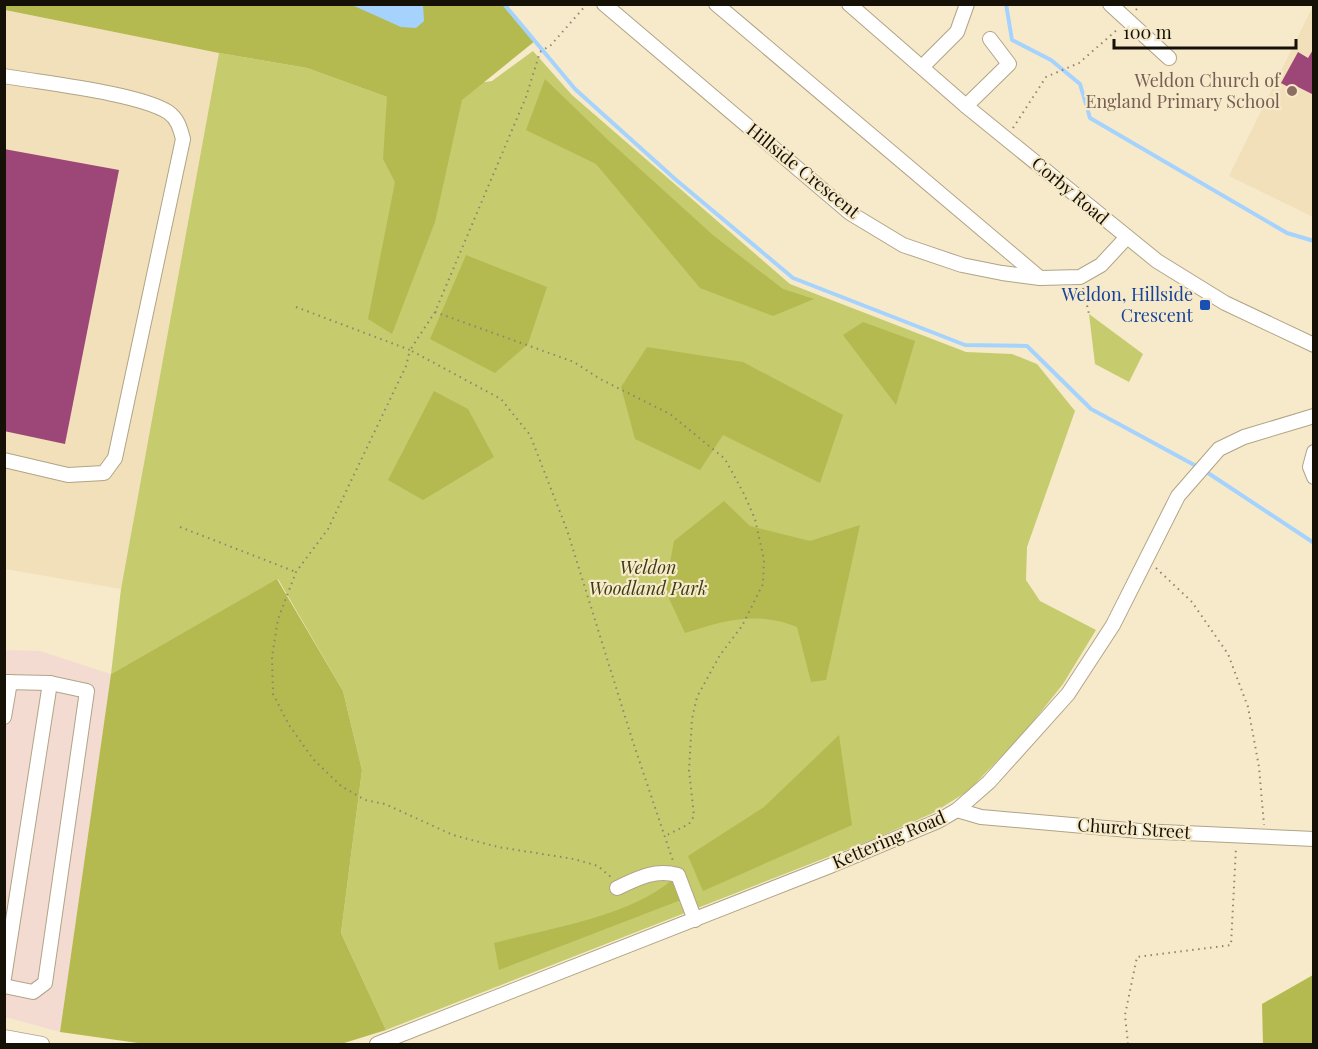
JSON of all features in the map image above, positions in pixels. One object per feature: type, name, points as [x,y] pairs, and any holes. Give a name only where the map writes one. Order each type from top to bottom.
[{"type":"street","name":"Hillside Crescent","points":[[604,4],[850,213],[903,245],[952,261],[1040,278],[1080,277]]},
{"type":"street","points":[[716,4],[1040,278]]},
{"type":"street","name":"Corby Road","points":[[849,4],[966,106],[1127,237],[1182,278],[1225,303],[1314,345]]},
{"type":"street","points":[[922,67],[957,32],[967,4]]},
{"type":"street","points":[[1110,4],[1127,22],[1169,58]]},
{"type":"street","points":[[966,106],[1009,64],[990,39]]},
{"type":"street","points":[[4,75],[118,96],[166,111],[177,120],[183,139],[115,458],[104,473],[68,475],[4,460]]},
{"type":"street","points":[[1080,277],[1101,265],[1127,237]]},
{"type":"street","name":"Kettering Road","points":[[377,1044],[696,920],[917,830],[957,810],[989,782],[1068,694],[1113,625],[1178,496],[1219,449],[1244,437],[1314,416]]},
{"type":"street","points":[[1314,452],[1310,467],[1314,477]]},
{"type":"street","points":[[4,717],[7,682],[50,683],[87,691],[45,983],[33,992],[4,986]]},
{"type":"street","points":[[4,978],[50,683]]},
{"type":"street","name":"Church Street","points":[[957,810],[981,817],[1140,831],[1314,839]]},
{"type":"street","points":[[617,888],[646,874],[662,871],[678,875],[696,920]]},
{"type":"street","points":[[4,1037],[42,1044]]},
{"type":"path","points":[[587,4],[551,45],[540,52],[526,97],[435,312],[410,350],[406,366],[328,529],[296,572],[277,628],[272,657],[273,694],[289,725],[313,759],[341,786],[365,800],[385,804],[453,835],[598,866],[612,876],[617,888]]},
{"type":"path","points":[[1007,138],[1047,77],[1079,63],[1127,22],[1140,4]]},
{"type":"path","points":[[1080,277],[1089,314]]},
{"type":"path","points":[[296,307],[410,350],[501,399],[530,435],[567,530],[633,742],[678,875]]},
{"type":"path","points":[[435,312],[574,362],[600,379],[670,414],[725,459],[744,494],[758,530],[764,560],[763,584],[742,626],[720,655],[697,697],[692,719],[689,770],[694,816],[689,824],[665,836]]},
{"type":"path","points":[[180,527],[296,572]]},
{"type":"path","points":[[1146,563],[1161,571],[1192,602],[1228,654],[1248,707],[1259,767],[1265,837]]},
{"type":"path","points":[[1128,1044],[1125,1015],[1137,957],[1231,945],[1236,836]]},
{"type":"shaded area","name":"Weldon Church of England Primary School","points":[[1313,6],[1313,217],[1229,176]]},
{"type":"shaded area","points":[[4,10],[219,53],[121,589],[5,569]]},
{"type":"shaded area","points":[[4,650],[40,651],[111,674],[60,1032],[5,1017]]},
{"type":"green space","points":[[4,5],[504,5],[535,41],[462,100],[435,222],[392,334],[368,319],[395,182],[383,159],[387,97],[307,68],[219,53],[5,10]]},
{"type":"green space","name":"Weldon Woodland Park","points":[[533,51],[572,95],[790,284],[966,352],[1012,354],[1037,364],[1075,411],[1027,547],[1026,580],[1040,601],[1096,630],[1063,684],[1024,733],[968,791],[933,813],[874,839],[386,1030],[341,933],[362,770],[343,691],[278,579],[111,674],[121,589],[219,53],[307,68],[387,97],[492,81]]},
{"type":"green space","points":[[545,79],[608,140],[714,236],[783,289],[814,299],[773,316],[700,288],[596,164],[526,130]]},
{"type":"green space","points":[[466,255],[547,287],[528,344],[495,373],[430,339]]},
{"type":"green space","points":[[1089,314],[1143,354],[1129,382],[1095,364]]},
{"type":"green space","points":[[863,322],[915,341],[896,405],[843,335]]},
{"type":"green space","points":[[647,347],[743,362],[843,415],[820,483],[723,435],[700,470],[635,439],[621,387]]},
{"type":"green space","points":[[434,391],[468,409],[494,457],[423,500],[388,480]]},
{"type":"green space","points":[[724,501],[750,526],[810,541],[860,525],[826,680],[811,682],[797,627],[783,622],[755,618],[741,619],[713,624],[685,633],[665,590],[674,541]]},
{"type":"green space","points":[[277,579],[343,691],[362,770],[341,933],[386,1030],[341,1044],[145,1044],[60,1032],[111,674]]},
{"type":"green space","points":[[839,735],[852,825],[703,891],[688,856],[764,807]]},
{"type":"green space","points":[[672,880],[681,900],[499,970],[494,943],[588,920],[611,912],[654,893]]},
{"type":"green space","points":[[1313,975],[1313,1044],[1263,1044],[1262,1004]]},
{"type":"water","points":[[352,5],[423,5],[424,21],[416,28],[401,27]]},
{"type":"building","points":[[1314,48],[1314,95],[1294,85],[1292,89],[1281,83],[1298,52],[1308,58]]},
{"type":"building","points":[[4,149],[119,170],[65,444],[4,431]]},
{"type":"waterway","points":[[504,4],[575,89],[675,179],[793,278],[965,345],[1027,346],[1091,409],[1198,467]]},
{"type":"waterway","points":[[1006,4],[1012,40],[1051,60],[1080,84],[1090,118],[1287,233],[1314,241]]},
{"type":"waterway","points":[[1205,471],[1314,543]]},
{"type":"place","name":"Weldon Church of England Primary School","points":[[1292,91]]},
{"type":"place","name":"Weldon, Hillside Crescent","points":[[1205,305]]}]
